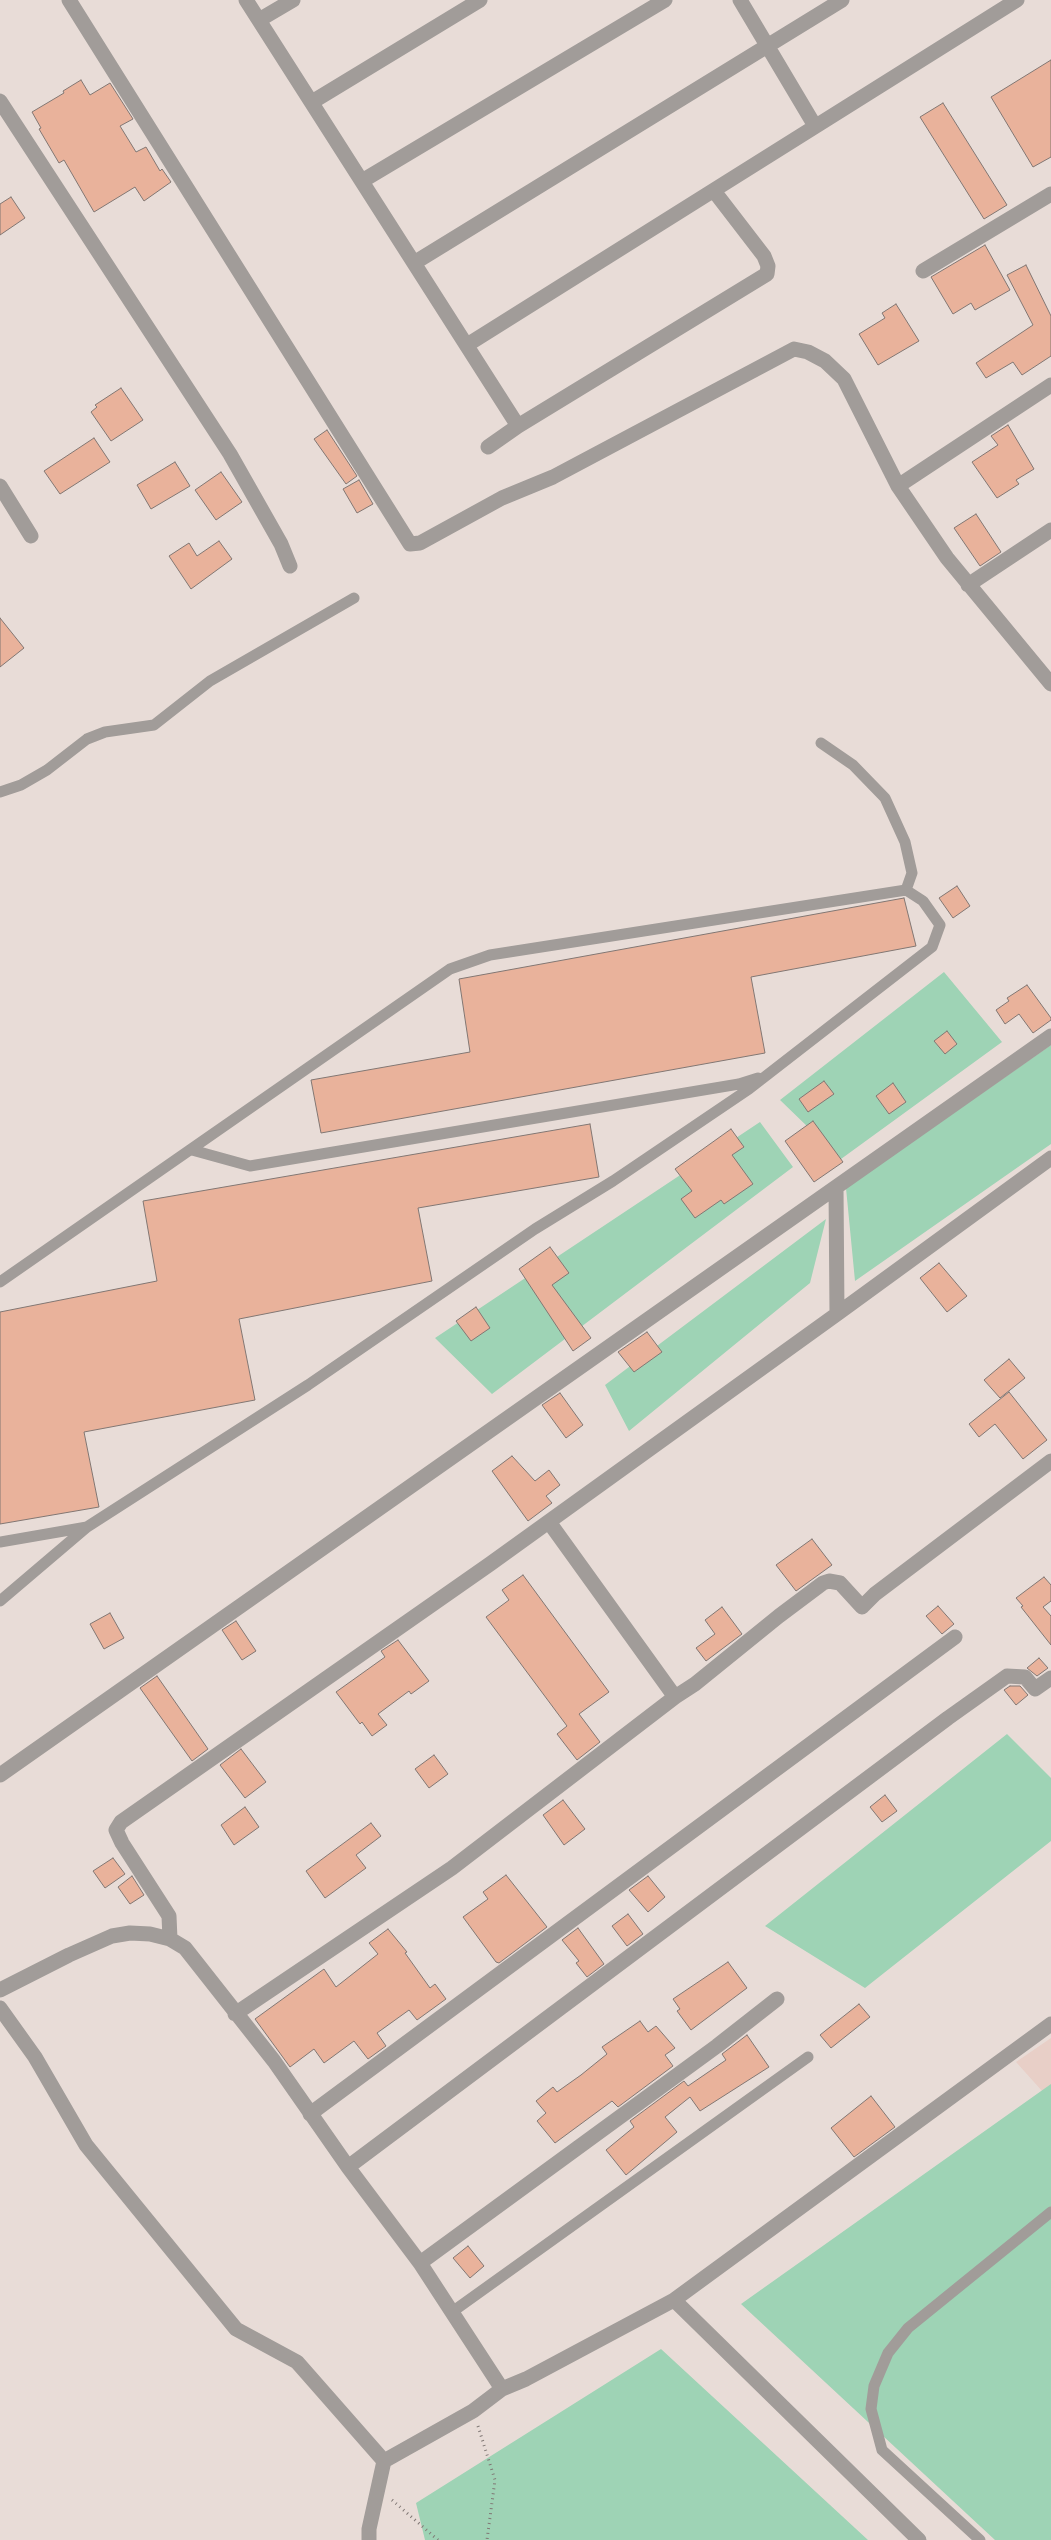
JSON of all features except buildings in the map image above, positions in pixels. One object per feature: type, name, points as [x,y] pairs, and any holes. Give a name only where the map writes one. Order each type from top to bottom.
[{"type":"street","points":[[69,0],[410,544],[420,543],[502,498],[553,477],[794,349],[808,352],[825,361],[844,379],[898,486],[968,585],[1049,678]]},
{"type":"street","points":[[246,0],[518,426]]},
{"type":"street","points":[[259,20],[293,0]]},
{"type":"street","points":[[312,102],[480,0]]},
{"type":"street","points":[[362,181],[665,0]]},
{"type":"street","points":[[740,0],[815,126]]},
{"type":"street","points":[[414,263],[842,0]]},
{"type":"street","points":[[466,345],[1017,0]]},
{"type":"street","points":[[0,101],[230,454],[281,544],[290,566]]},
{"type":"street","points":[[488,447],[518,426],[767,274],[768,266],[764,256],[714,191]]},
{"type":"street","points":[[923,272],[1051,194]]},
{"type":"street","points":[[898,486],[1051,385]]},
{"type":"street","points":[[0,486],[31,536]]},
{"type":"street","points":[[968,585],[1051,530]]},
{"type":"street","points":[[0,1774],[1051,1036]]},
{"type":"street","points":[[170,1939],[169,1916],[122,1843],[116,1830],[121,1822],[549,1522],[1051,1158]]},
{"type":"street","points":[[836,1187],[836,1314]]},
{"type":"street","points":[[235,2014],[452,1868],[674,1697],[695,1684],[823,1583],[829,1581],[840,1583],[862,1607],[876,1594],[1051,1461]]},
{"type":"street","points":[[549,1522],[674,1697]]},
{"type":"street","points":[[310,2114],[955,1637]]},
{"type":"street","points":[[348,2167],[948,1718],[1007,1676],[1024,1677],[1035,1689],[1051,1678]]},
{"type":"street","points":[[0,1990],[69,1954],[112,1936],[137,1934],[170,1939],[186,1948],[235,2014],[274,2061],[348,2167],[420,2263],[502,2389]]},
{"type":"street","points":[[420,2263],[709,2052],[777,1999]]},
{"type":"street","points":[[0,2008],[35,2057],[86,2145],[236,2329],[297,2362],[384,2461]]},
{"type":"street","points":[[370,2540],[369,2530],[384,2461],[473,2411],[502,2389],[526,2379],[674,2300],[1051,2024]]},
{"type":"street","points":[[674,2300],[920,2540]]},
{"type":"lane","points":[[0,792],[21,785],[47,770],[87,739],[105,732],[154,726],[210,681],[354,598]]},
{"type":"lane","points":[[821,743],[853,765],[885,798],[905,842],[912,873],[906,890]]},
{"type":"lane","points":[[0,1282],[450,969],[482,958],[906,890],[923,901],[940,925],[932,947],[765,1076],[621,1176],[535,1229],[308,1385],[87,1527],[0,1601]]},
{"type":"lane","points":[[192,1150],[250,1166],[729,1085],[765,1076]]},
{"type":"lane","points":[[0,1542],[87,1527]]},
{"type":"lane","points":[[452,2312],[808,2057]]},
{"type":"lane","points":[[980,2540],[882,2450],[871,2408],[874,2386],[888,2353],[908,2328],[1051,2212]]},
{"type":"path","points":[[473,2411],[495,2480],[487,2540]]},
{"type":"path","points":[[378,2488],[438,2540]]},
{"type":"shaded area","points":[[1051,2038],[1051,2101],[1016,2062]]},
{"type":"green space","points":[[944,972],[1002,1042],[841,1159],[780,1100]]},
{"type":"green space","points":[[1051,1045],[1051,1144],[855,1281],[846,1188]]},
{"type":"green space","points":[[760,1122],[793,1167],[492,1394],[435,1338]]},
{"type":"green space","points":[[826,1219],[810,1283],[629,1431],[605,1385]]},
{"type":"green space","points":[[1007,1734],[1051,1778],[1051,1841],[865,1988],[765,1926]]},
{"type":"green space","points":[[1051,2084],[1051,2540],[995,2540],[741,2304]]},
{"type":"green space","points":[[661,2349],[868,2540],[425,2540],[416,2503]]}]
